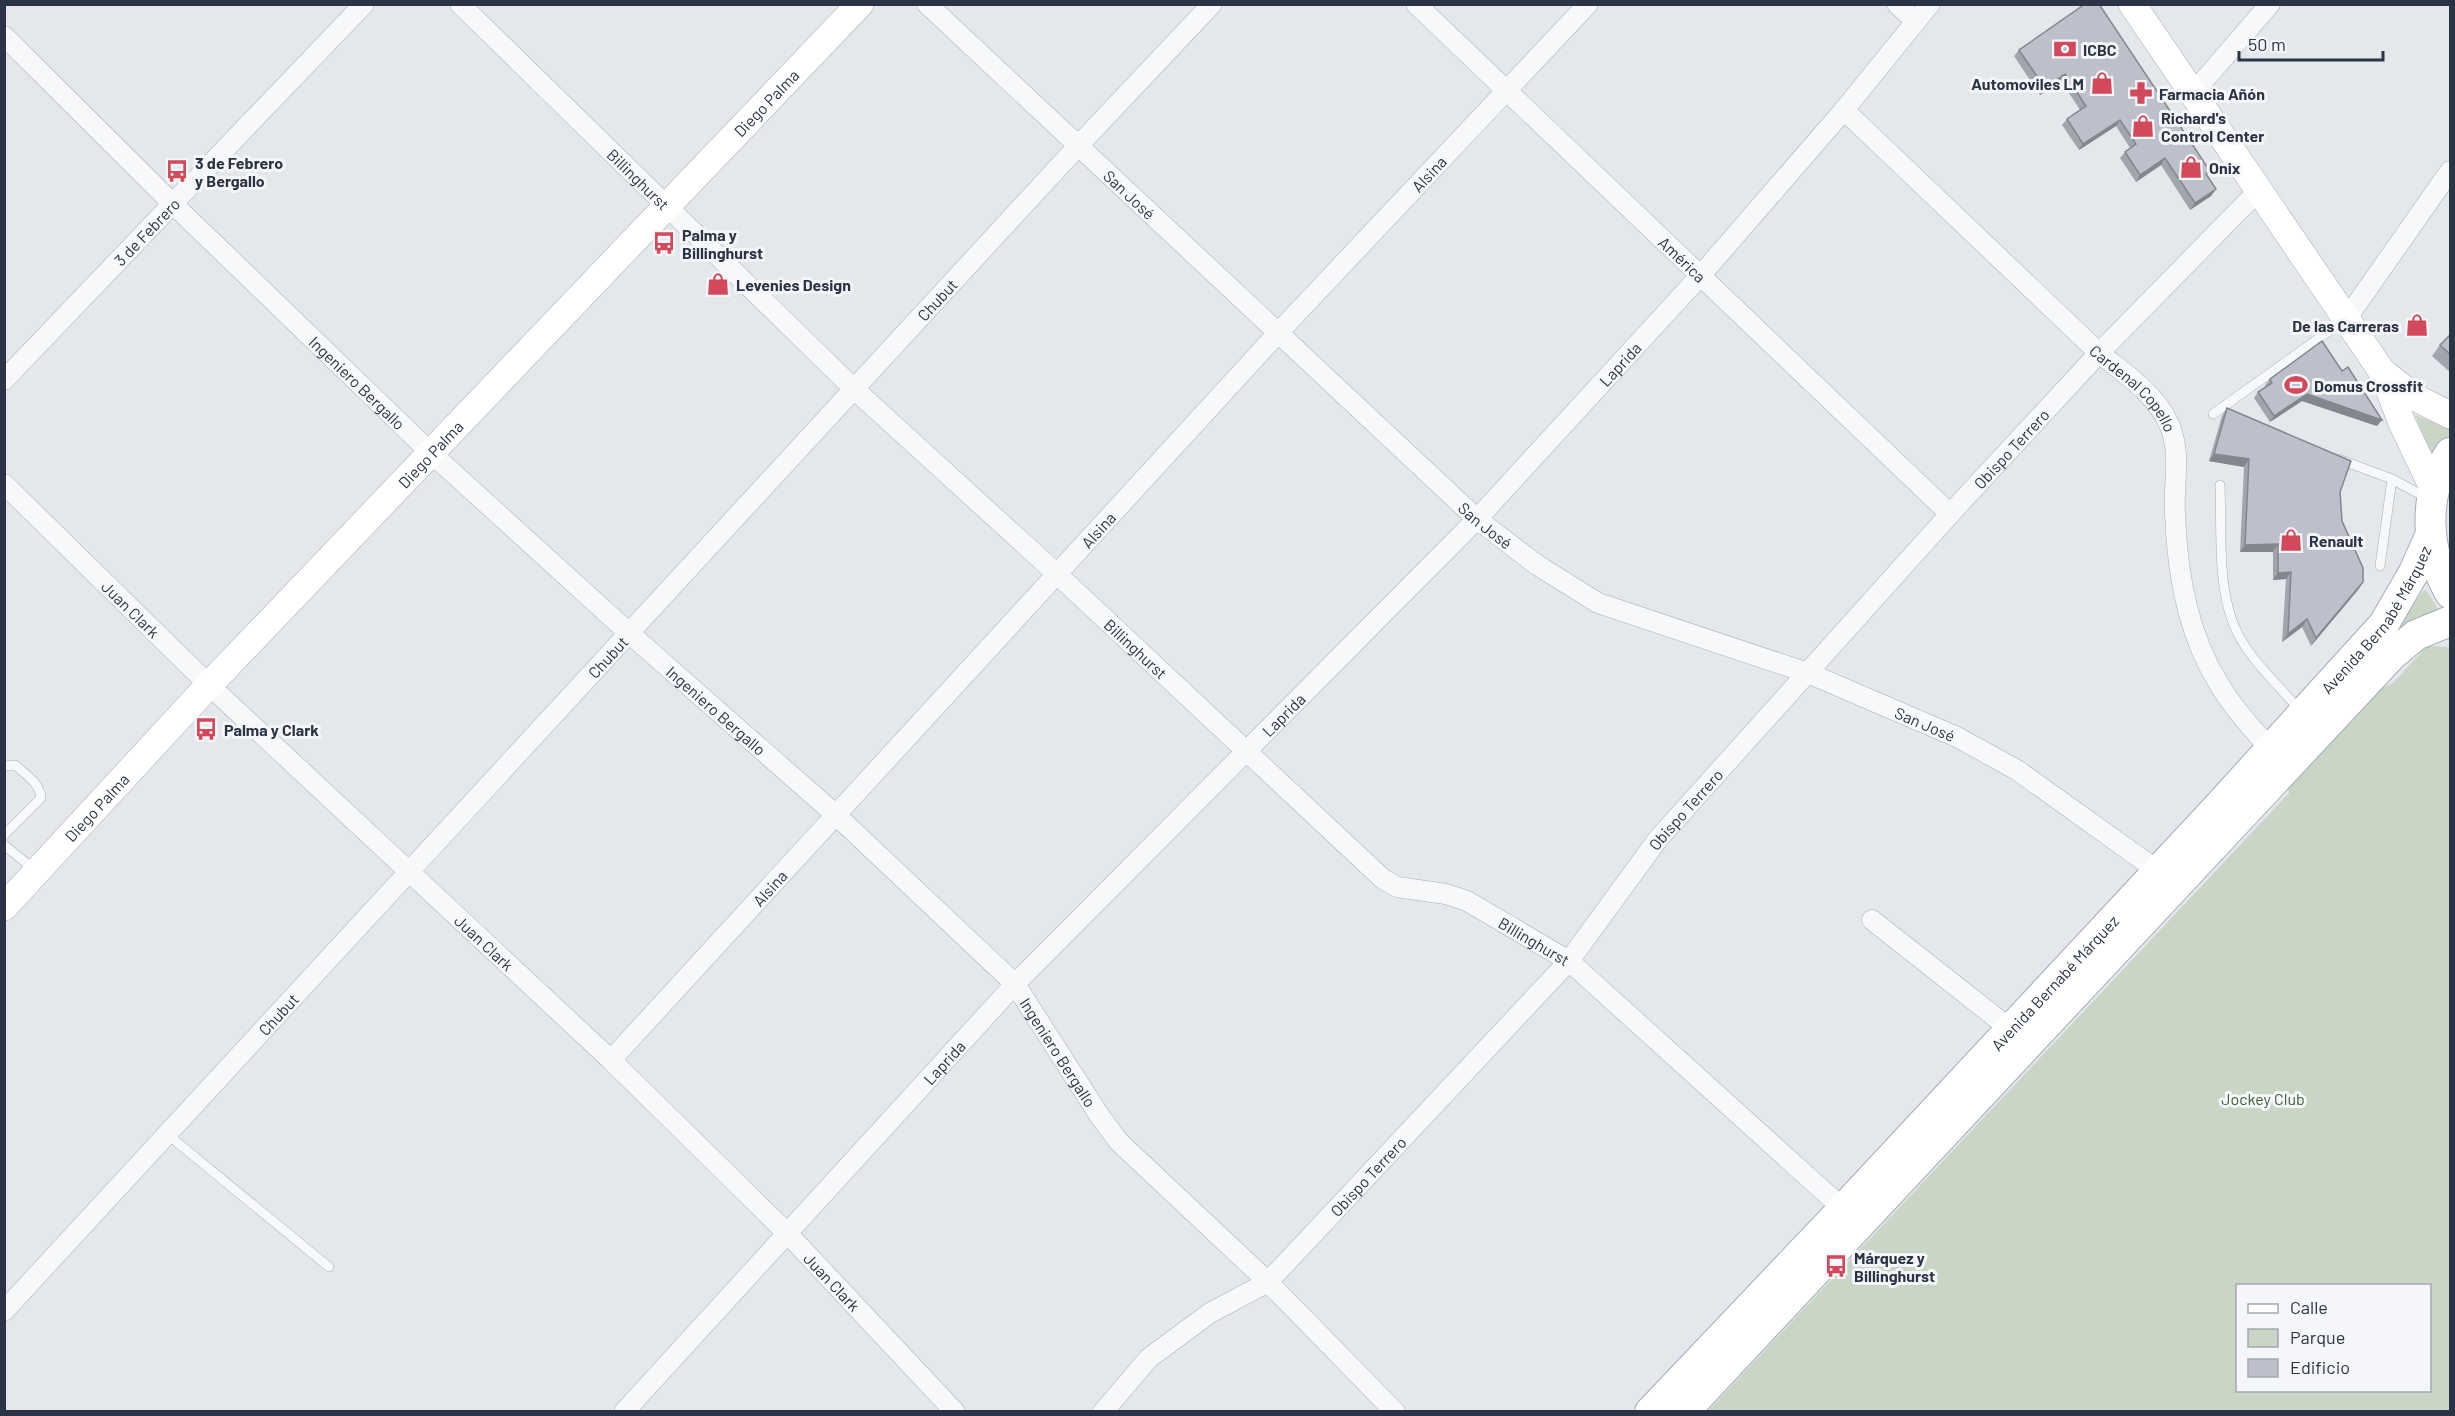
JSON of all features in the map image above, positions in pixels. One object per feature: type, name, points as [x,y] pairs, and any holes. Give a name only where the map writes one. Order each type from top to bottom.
[{"type":"main road","name":"Diego Palma","points":[[4,907],[209,685],[860,4]]},
{"type":"main road","points":[[2132,4],[2383,373],[2433,495]]},
{"type":"main road","points":[[2383,373],[2414,397],[2451,415]]},
{"type":"main road","points":[[2451,453],[2436,480],[2431,534],[2436,562],[2451,593]]},
{"type":"main road","name":"Avenida Bernabé Márquez","points":[[1684,1412],[2009,1028],[2158,871],[2385,624],[2414,572],[2431,534]]},
{"type":"main road","name":"Avenida Bernabé Márquez","points":[[1650,1412],[1851,1216],[2391,655],[2416,635],[2451,621]]},
{"type":"street","name":"3 de Febrero","points":[[4,380],[364,4]]},
{"type":"street","name":"Billinghurst","points":[[460,4],[854,389],[1057,574],[1383,879],[1397,887],[1446,894],[1467,901],[1569,961],[1851,1216]]},
{"type":"street","name":"San José","points":[[927,4],[1477,519],[1537,565],[1598,603],[1808,673],[1957,737],[2017,770],[2158,871]]},
{"type":"street","name":"Chubut","points":[[4,1311],[1078,146],[1212,4]]},
{"type":"street","name":"América","points":[[1416,4],[1950,514]]},
{"type":"street","name":"Alsina","points":[[611,1060],[1278,333],[1588,4]]},
{"type":"street","points":[[1898,4],[1915,21]]},
{"type":"street","name":"Laprida","points":[[624,1412],[1015,984],[1477,519],[1701,275],[1844,110],[1930,4]]},
{"type":"street","points":[[2193,93],[2270,4]]},
{"type":"street","name":"Ingeniero Bergallo","points":[[4,36],[173,204],[431,453],[629,633],[836,815],[1015,984],[1099,1115],[1119,1142],[1268,1282],[1395,1412]]},
{"type":"street","name":"Cardenal Copello","points":[[1844,110],[2099,353],[2143,388],[2168,422],[2176,442],[2175,512],[2179,567],[2189,612],[2217,682],[2245,721],[2270,748]]},
{"type":"street","points":[[2347,318],[2451,171]]},
{"type":"street","name":"Obispo Terrero","points":[[1103,1412],[1149,1358],[1210,1313],[1268,1282],[1569,961],[1658,840],[1950,514],[2099,353],[2259,190]]},
{"type":"street","name":"Juan Clark","points":[[4,484],[209,685],[611,1060],[787,1233],[955,1412]]},
{"type":"street","points":[[1872,920],[2009,1028]]},
{"type":"lane","points":[[2213,414],[2347,318]]},
{"type":"lane","points":[[2323,453],[2433,495]]},
{"type":"lane","points":[[2380,566],[2392,479]]},
{"type":"lane","points":[[2220,485],[2224,585],[2231,619],[2239,637],[2302,714]]},
{"type":"lane","points":[[4,766],[15,765],[37,785],[41,791],[41,798],[4,835]]},
{"type":"lane","points":[[4,845],[36,872]]},
{"type":"lane","points":[[167,1134],[329,1267]]},
{"type":"green space","points":[[2415,415],[2450,429],[2450,441],[2431,459]]},
{"type":"green space","points":[[2426,590],[2440,612],[2389,641],[2423,591]]},
{"type":"green space","name":"Jockey Club","points":[[2427,646],[2450,647],[2450,1411],[1707,1412],[2289,793],[2288,787],[2354,719],[2379,689],[2393,683]]},
{"type":"building","points":[[2085,4],[2099,4],[2210,171],[2206,174],[2216,189],[2195,203],[2165,158],[2140,175],[2125,152],[2136,144],[2120,120],[2083,144],[2067,119],[2086,106],[2065,74],[2045,88],[2019,50]]},
{"type":"building","points":[[2451,334],[2451,355],[2440,345]]},
{"type":"building","points":[[2322,341],[2342,371],[2348,367],[2382,420],[2307,394],[2274,416],[2258,392],[2272,383],[2270,379]]},
{"type":"building","name":"Renault","points":[[2227,408],[2351,461],[2340,492],[2342,521],[2363,568],[2363,582],[2316,638],[2307,619],[2288,634],[2291,572],[2278,573],[2278,544],[2245,545],[2249,459],[2214,454]]},
{"type":"place","name":"ICBC","points":[[2065,49]]},
{"type":"place","name":"Automoviles LM","points":[[2102,83]]},
{"type":"place","name":"Farmacia Añón","points":[[2141,93]]},
{"type":"place","name":"Richard's Control Center","points":[[2143,126]]},
{"type":"place","name":"Onix","points":[[2191,167]]},
{"type":"place","name":"3 de Febrero y Bergallo","points":[[177,171]]},
{"type":"place","name":"Palma y Billinghurst","points":[[664,243]]},
{"type":"place","name":"Levenies Design","points":[[718,284]]},
{"type":"place","name":"De las Carreras","points":[[2417,325]]},
{"type":"place","name":"Domus Crossfit","points":[[2296,385]]},
{"type":"place","name":"Renault","points":[[2291,540]]},
{"type":"place","name":"Palma y Clark","points":[[206,729]]},
{"type":"place","name":"Márquez y Billinghurst","points":[[1836,1266]]}]
